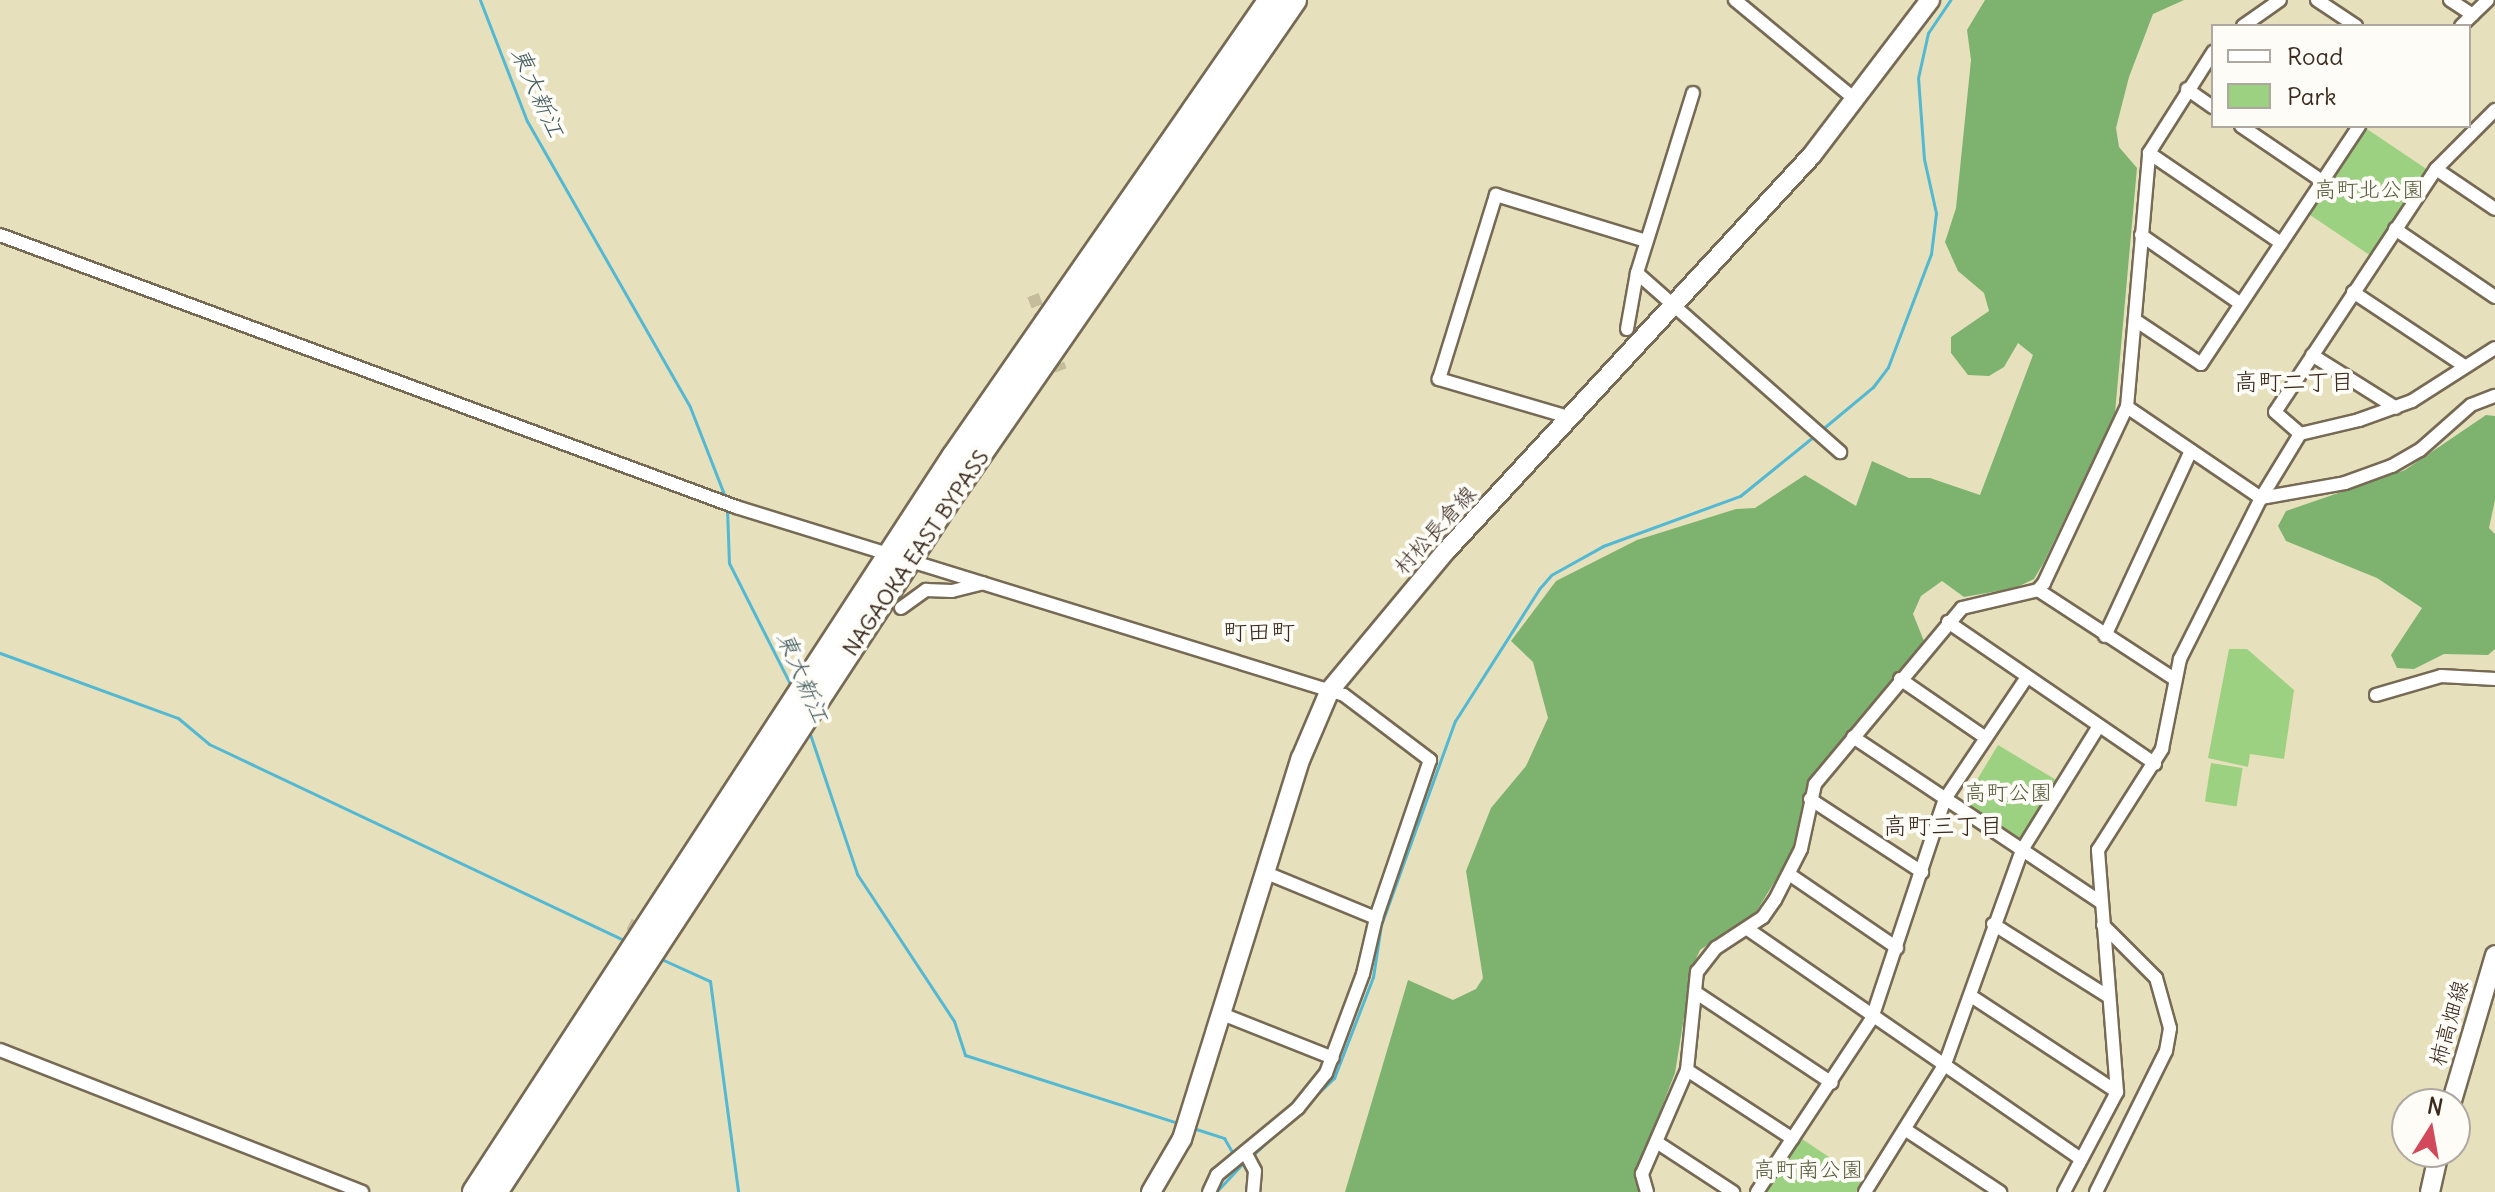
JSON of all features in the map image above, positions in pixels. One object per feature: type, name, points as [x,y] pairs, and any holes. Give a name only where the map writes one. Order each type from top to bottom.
[{"type":"highway","name":"NAGAOKA EAST BYPASS","points":[[475,1192],[1271,0]]},
{"type":"highway","name":"NAGAOKA EAST BYPASS","points":[[495,1192],[899,557],[1294,0]]},
{"type":"main road","name":"村松長倉線","points":[[1151,1192],[1182,1139],[1269,874],[1301,758],[1330,690],[1446,551],[1675,307],[1856,100],[1930,0]]},
{"type":"main road","name":"柿高畑線","points":[[2456,1088],[2495,955]]},
{"type":"main road","points":[[2430,1192],[2435,1168]]},
{"type":"street","points":[[1735,0],[1856,100]]},
{"type":"street","points":[[2246,24],[2280,0]]},
{"type":"street","points":[[2317,0],[2353,24]]},
{"type":"street","points":[[2450,0],[2473,15]]},
{"type":"street","points":[[2463,24],[2488,0]]},
{"type":"street","points":[[2038,590],[2127,407],[2149,153],[2211,55]]},
{"type":"street","points":[[2187,89],[2211,106]]},
{"type":"street","points":[[1627,329],[1637,273],[1693,93]]},
{"type":"street","points":[[2300,434],[2275,412],[2436,169],[2493,115]]},
{"type":"street","points":[[2244,128],[2322,181]]},
{"type":"street","points":[[2135,320],[2201,364],[2358,128]]},
{"type":"street","points":[[2149,153],[2281,243]]},
{"type":"street","points":[[2436,169],[2495,209]]},
{"type":"street","points":[[1572,418],[1439,379],[1496,195],[1646,241]]},
{"type":"street","points":[[2395,229],[2495,297]]},
{"type":"street","points":[[0,235],[736,507],[1330,690],[1358,704],[1430,760],[1376,918],[1363,974],[1333,1058],[1298,1108],[1217,1175],[1209,1192]]},
{"type":"street","points":[[2141,235],[2241,304]]},
{"type":"street","points":[[1637,273],[1840,452]]},
{"type":"street","points":[[2353,292],[2463,365]]},
{"type":"street","points":[[2064,1192],[2117,1092],[2099,901],[2098,850],[2162,749],[2173,678],[2261,498],[2300,434],[2396,408],[2495,348]]},
{"type":"street","points":[[2312,355],[2396,408]]},
{"type":"street","points":[[2127,407],[2261,498],[2345,483],[2392,466],[2420,450],[2471,405],[2495,396]]},
{"type":"street","points":[[2105,636],[2191,451]]},
{"type":"street","points":[[901,608],[926,590],[952,591],[983,583]]},
{"type":"street","points":[[1647,1192],[1642,1174],[1687,1070],[1695,992],[1704,959],[1749,930],[1763,917],[1801,849],[1810,799],[1853,737],[1962,608],[2038,590],[2173,678]]},
{"type":"street","points":[[1948,622],[2155,764]]},
{"type":"street","points":[[2376,695],[2441,676],[2495,679]]},
{"type":"street","points":[[1757,1192],[1832,1083],[1872,1018],[1945,799],[2027,677]]},
{"type":"street","points":[[1900,679],[1986,738]]},
{"type":"street","points":[[1865,1192],[1945,1064],[2022,850],[2099,726]]},
{"type":"street","points":[[1853,737],[2099,901]]},
{"type":"street","points":[[1810,799],[1922,872]]},
{"type":"street","points":[[1269,874],[1376,918]]},
{"type":"street","points":[[1789,874],[1897,948]]},
{"type":"street","points":[[1993,924],[2109,997]]},
{"type":"street","points":[[2096,1192],[2166,1051],[2170,1028],[2156,978],[2103,925]]},
{"type":"street","points":[[1749,930],[1872,1018],[1945,1064],[2081,1159]]},
{"type":"street","points":[[1695,992],[1832,1083]]},
{"type":"street","points":[[1971,996],[2117,1092]]},
{"type":"street","points":[[1222,1014],[1333,1058]]},
{"type":"street","points":[[0,1050],[362,1192]]},
{"type":"street","points":[[1687,1070],[1793,1139]]},
{"type":"street","points":[[1906,1130],[2000,1192]]},
{"type":"street","points":[[1658,1143],[1733,1192]]},
{"type":"street","points":[[1245,1152],[1255,1171],[1253,1192]]},
{"type":"green space","points":[[1985,0],[2184,0],[2153,14],[2129,77],[2116,128],[2119,147],[2137,168],[2115,413],[2044,562],[2034,579],[2015,588],[1964,597],[1942,581],[1921,596],[1913,614],[1924,641],[1811,778],[1794,846],[1756,912],[1700,950],[1692,968],[1675,1073],[1634,1178],[1639,1192],[1345,1192],[1408,980],[1453,1000],[1476,989],[1483,978],[1466,871],[1491,808],[1526,766],[1548,718],[1533,662],[1511,641],[1556,581],[1637,540],[1736,509],[1755,508],[1805,475],[1856,506],[1872,461],[1909,478],[1930,478],[1980,495],[2033,355],[2018,343],[2004,367],[1989,376],[1968,375],[1951,353],[1951,337],[1989,311],[1984,293],[1958,271],[1945,242],[1956,208],[1971,60],[1967,30]]},
{"type":"green space","name":"高町北公園","points":[[2363,128],[2429,171],[2371,256],[2306,212]]},
{"type":"green space","points":[[2486,415],[2495,416],[2495,500],[2489,528],[2495,534],[2495,649],[2488,655],[2444,654],[2414,669],[2397,668],[2391,655],[2422,608],[2377,578],[2286,541],[2278,526],[2286,511],[2405,470]]},
{"type":"green space","points":[[2229,649],[2247,649],[2294,690],[2284,759],[2250,754],[2248,767],[2208,758]]},
{"type":"green space","name":"高町公園","points":[[1998,745],[2057,781],[2020,842],[1961,807]]},
{"type":"green space","points":[[2211,763],[2243,768],[2237,807],[2205,802]]},
{"type":"green space","name":"高町南公園","points":[[1802,1139],[1865,1181],[1856,1192],[1767,1192]]},
{"type":"waterway","name":"東大新江","points":[[480,0],[527,121],[690,407],[725,497]]},
{"type":"waterway","points":[[1820,431],[1873,387],[1888,367],[1931,254],[1936,213],[1924,159],[1918,78],[1928,33],[1950,0]]},
{"type":"waterway","points":[[1251,1157],[1334,1078],[1373,977],[1381,925],[1455,721],[1539,589],[1551,575],[1603,546],[1740,496],[1814,436]]},
{"type":"waterway","name":"東大新江","points":[[727,509],[729,563],[791,686]]},
{"type":"waterway","points":[[0,653],[178,718],[209,744],[627,942]]},
{"type":"waterway","name":"東大新江","points":[[809,731],[857,874],[954,1021],[965,1055],[1178,1123]]},
{"type":"waterway","points":[[659,958],[710,981],[738,1192]]},
{"type":"waterway","name":"東大新江","points":[[1193,1128],[1224,1138],[1234,1155]]},
{"type":"waterway","name":"東大新江","points":[[1216,1192],[1245,1161]]},
{"type":"tunnel","points":[[1033,295],[1044,326]]},
{"type":"tunnel","points":[[1052,347],[1061,370]]},
{"type":"tunnel","points":[[629,924],[675,947]]},
{"type":"district","name":"高町二丁目","points":[[2294,382]]},
{"type":"district","name":"町田町","points":[[1259,632]]},
{"type":"district","name":"高町三丁目","points":[[1943,826]]}]
